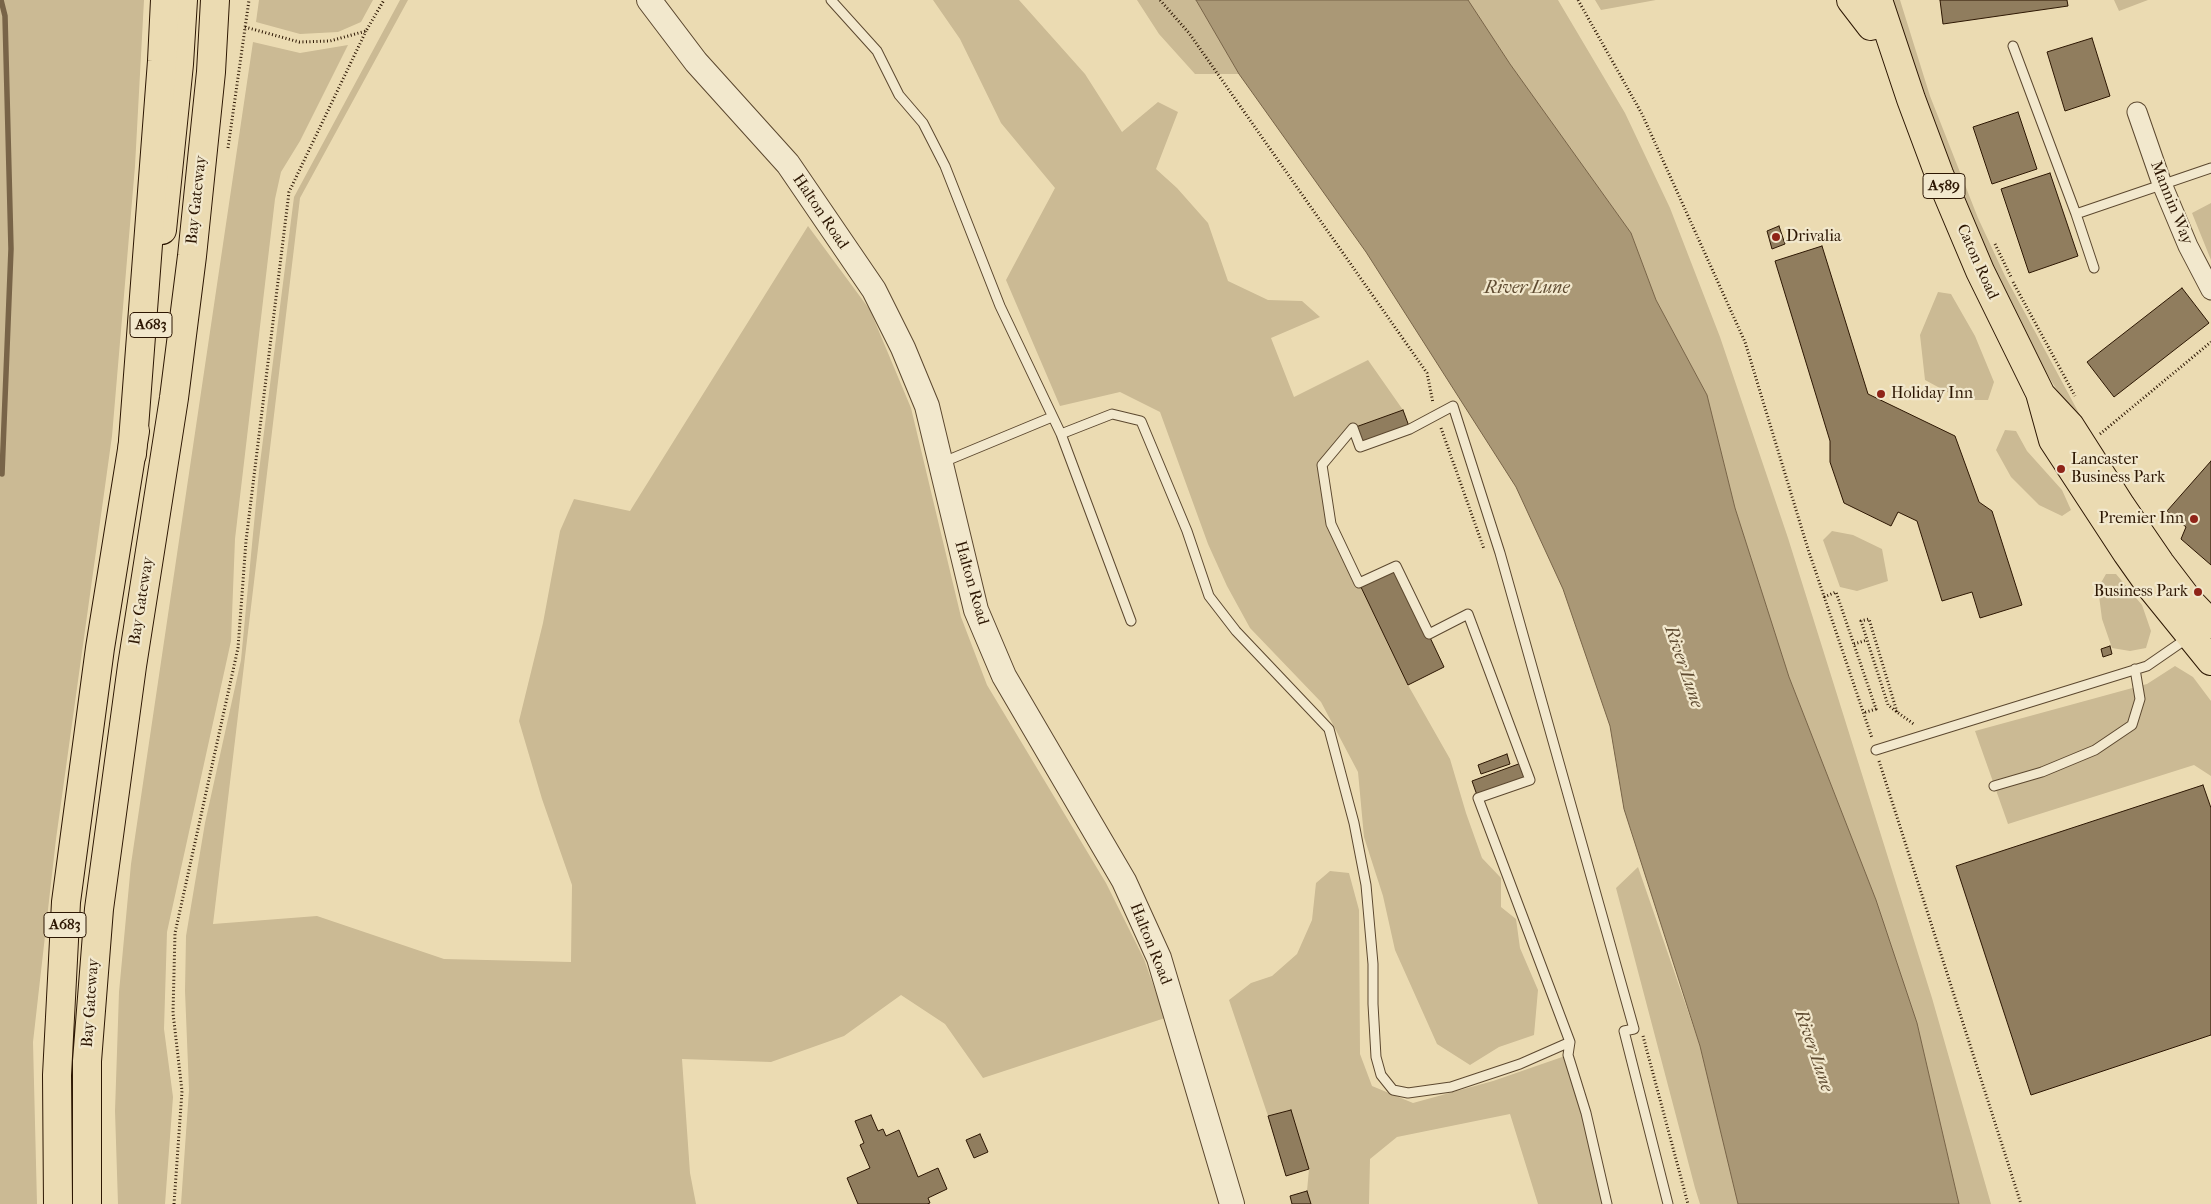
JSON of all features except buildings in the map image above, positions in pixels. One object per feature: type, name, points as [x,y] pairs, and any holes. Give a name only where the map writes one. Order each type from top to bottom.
[{"type":"main road","points":[[132,454],[165,0]]},
{"type":"main road","name":"Bay Gateway","points":[[58,1204],[57,1075],[66,902],[100,648],[154,305],[179,64],[183,0]]},
{"type":"main road","name":"Bay Gateway","points":[[87,1204],[87,1061],[99,909],[132,666],[174,398],[192,256],[211,72],[215,0]]},
{"type":"main road","points":[[192,256],[226,72],[232,0]]},
{"type":"main road","points":[[1851,0],[1871,26]]},
{"type":"main road","name":"Caton Road","points":[[1861,0],[1886,59],[1911,99]]},
{"type":"main road","name":"Caton Road","points":[[1878,0],[1911,99],[1939,174],[1980,271],[2040,393],[2070,426],[2120,506],[2189,601],[2203,626],[2211,661]]},
{"type":"street","name":"Halton Road","points":[[649,0],[696,62],[788,164],[874,290],[906,355],[927,406],[976,610],[1004,676],[1124,881],[1159,958],[1232,1204]]},
{"type":"street","name":"Mannin Way","points":[[2137,112],[2162,184],[2188,246],[2211,290]]},
{"type":"lane","points":[[831,0],[877,51],[899,95],[924,124],[945,166],[1000,306],[1061,434],[1132,621]]},
{"type":"lane","points":[[2013,46],[2076,214],[2094,268]]},
{"type":"lane","points":[[2076,214],[2211,168]]},
{"type":"lane","points":[[1607,1204],[1586,1113],[1568,1055],[1570,1042],[1478,798],[1530,780],[1468,614],[1428,634],[1396,566],[1359,583],[1331,524],[1322,465],[1354,428],[1360,447],[1410,429],[1452,406],[1500,553],[1634,1029],[1624,1031],[1668,1204]]},
{"type":"lane","points":[[1061,434],[1112,414],[1141,421],[1170,488],[1210,596],[1236,631],[1329,730],[1354,823],[1366,885],[1373,964],[1376,1057],[1381,1076],[1393,1090],[1408,1093],[1451,1087],[1520,1064],[1570,1042]]},
{"type":"lane","points":[[940,463],[976,446],[1052,417]]},
{"type":"lane","points":[[1876,750],[2147,666],[2203,626]]},
{"type":"lane","points":[[1994,786],[2042,772],[2096,750],[2132,725],[2140,699],[2135,669]]},
{"type":"path","points":[[249,0],[245,27],[299,42],[330,41],[366,32]]},
{"type":"path","points":[[174,1204],[182,1091],[173,1013],[175,933],[238,648],[246,541],[289,192],[366,32],[384,0]]},
{"type":"path","points":[[1160,0],[1189,33],[1427,374],[1430,395],[1481,546],[1486,553]]},
{"type":"path","points":[[1578,0],[1642,114],[1745,342],[1824,597],[1876,750],[2021,1204]]},
{"type":"path","points":[[1992,236],[2012,280],[2079,404]]},
{"type":"path","points":[[2093,428],[2098,436],[2211,342]]},
{"type":"path","points":[[1824,597],[1836,592],[1876,709],[1863,713]]},
{"type":"path","points":[[1897,712],[1869,619],[1861,621],[1888,705],[1897,712],[1928,734]]},
{"type":"path","points":[[1854,644],[1867,640]]},
{"type":"path","points":[[1642,1031],[1688,1204]]},
{"type":"shaded area","points":[[0,0],[144,0],[135,166],[112,436],[56,839],[33,1042],[37,1204],[0,1204]]},
{"type":"shaded area","points":[[259,0],[373,0],[361,22],[338,32],[300,34],[256,22]]},
{"type":"shaded area","points":[[400,0],[408,0],[300,198],[213,924],[317,916],[444,959],[571,962],[572,885],[542,799],[519,721],[543,623],[560,531],[574,499],[630,511],[808,226],[870,310],[911,408],[961,617],[987,685],[1106,883],[1144,959],[1165,1018],[983,1078],[945,1024],[901,995],[844,1036],[771,1062],[682,1059],[690,1173],[696,1204],[181,1204],[189,1090],[185,991],[186,936],[205,823],[241,660],[259,471],[294,197]]},
{"type":"shaded area","points":[[933,0],[1019,0],[1085,74],[1122,132],[1158,102],[1178,112],[1156,169],[1177,188],[1208,223],[1228,281],[1268,300],[1302,301],[1320,317],[1271,338],[1294,397],[1368,360],[1403,410],[1354,428],[1322,465],[1331,524],[1408,685],[1450,759],[1482,858],[1501,878],[1501,907],[1516,919],[1520,948],[1538,990],[1534,1035],[1499,1047],[1470,1065],[1437,1044],[1395,950],[1383,896],[1364,837],[1358,772],[1321,702],[1250,628],[1227,586],[1208,544],[1160,412],[1120,392],[1060,406],[1006,280],[1055,188],[1001,123],[960,39]]},
{"type":"shaded area","points":[[1137,0],[1196,0],[1239,74],[1195,74],[1159,34]]},
{"type":"shaded area","points":[[1468,0],[1558,0],[1625,113],[1670,208],[1720,337],[1788,538],[1932,998],[1991,1204],[1959,1204],[1917,1023],[1876,900],[1789,677],[1735,508],[1707,395],[1656,300],[1631,233],[1510,64]]},
{"type":"shaded area","points":[[1595,0],[1656,0],[1601,10]]},
{"type":"shaded area","points":[[1884,0],[1900,0],[1930,96],[1978,218],[2005,276],[2088,430],[2084,434],[2044,369],[2008,302],[1951,170]]},
{"type":"shaded area","points":[[2114,0],[2148,0],[2119,11]]},
{"type":"shaded area","points":[[253,42],[300,53],[348,45],[300,141],[281,172],[275,199],[235,539],[231,641],[167,932],[164,1029],[173,1097],[165,1204],[118,1204],[115,1111],[119,992],[131,864]]},
{"type":"shaded area","points":[[2211,203],[2211,260],[2192,213]]},
{"type":"shaded area","points":[[1938,292],[1951,294],[1975,336],[1994,382],[1988,400],[1962,400],[1925,380],[1920,335]]},
{"type":"shaded area","points":[[2005,430],[2016,431],[2027,451],[2062,490],[2071,510],[2062,516],[2039,505],[2011,477],[1996,450]]},
{"type":"shaded area","points":[[1832,531],[1853,535],[1882,549],[1888,581],[1857,591],[1840,587],[1823,540]]},
{"type":"shaded area","points":[[2106,574],[2116,574],[2142,605],[2151,631],[2146,648],[2130,651],[2112,648],[2102,619],[2098,588]]},
{"type":"shaded area","points":[[2175,666],[2193,677],[2211,701],[2211,776],[2194,765],[2008,824],[1975,731],[2147,684]]},
{"type":"shaded area","points":[[1638,867],[1700,1046],[1738,1204],[1700,1204],[1695,1188],[1616,888]]},
{"type":"shaded area","points":[[1330,871],[1349,873],[1359,910],[1360,1054],[1372,1086],[1413,1103],[1493,1081],[1568,1055],[1607,1204],[1538,1204],[1510,1114],[1397,1137],[1370,1159],[1369,1204],[1311,1204],[1307,1191],[1309,1169],[1291,1110],[1268,1116],[1229,1000],[1251,983],[1272,976],[1297,954],[1312,920],[1316,883]]},
{"type":"water","name":"River Lune","points":[[1196,0],[1468,0],[1510,64],[1631,233],[1656,300],[1707,395],[1735,508],[1789,677],[1876,900],[1917,1023],[1959,1204],[1738,1204],[1700,1046],[1624,809],[1610,726],[1563,589],[1516,487],[1366,252],[1239,74]]},
{"type":"waterway","points":[[1,0],[5,16],[11,249],[2,474]]},
{"type":"place","name":"Drivalia","points":[[1776,237]]},
{"type":"place","name":"Holiday Inn","points":[[1881,394]]},
{"type":"place","name":"Lancaster Business Park","points":[[2061,469]]},
{"type":"place","name":"Premier Inn","points":[[2194,519]]},
{"type":"place","name":"Business Park","points":[[2198,592]]}]
